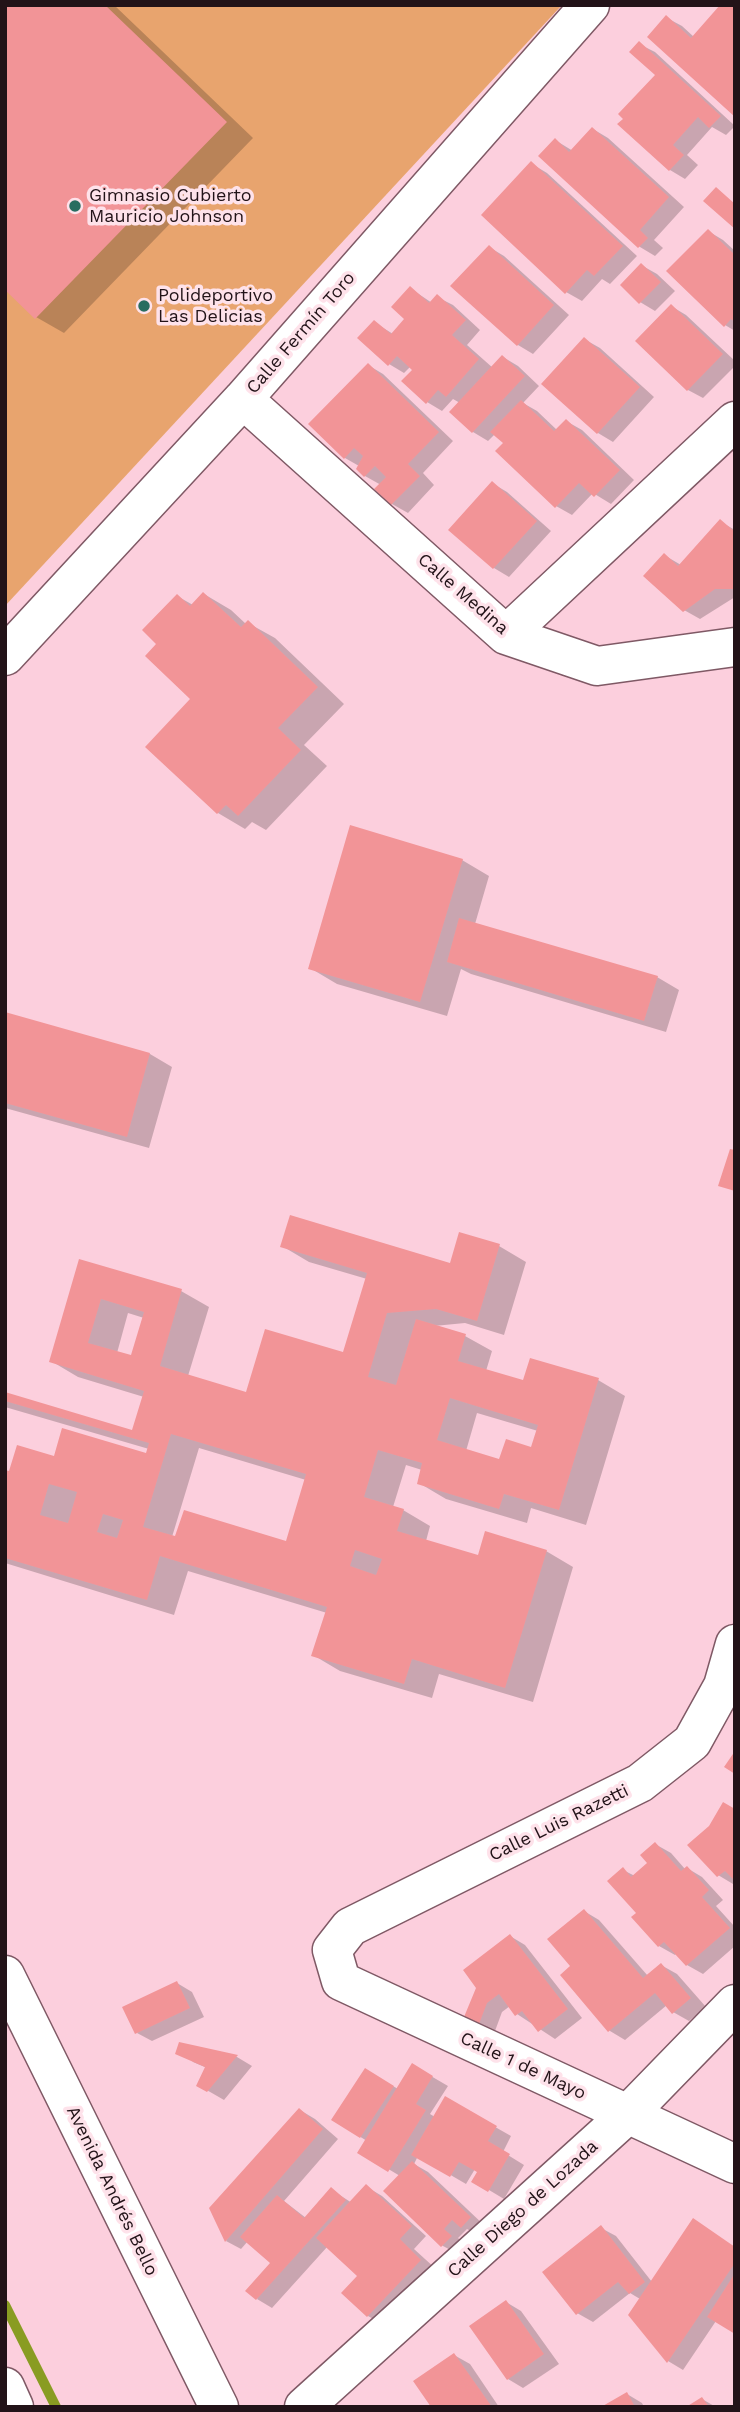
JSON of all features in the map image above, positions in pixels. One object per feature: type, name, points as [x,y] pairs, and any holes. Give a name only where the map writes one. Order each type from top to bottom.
[{"type":"street","name":"Calle Fermín Toro","points":[[5,656],[243,399],[590,5]]},
{"type":"street","name":"Calle Medina","points":[[243,399],[506,635],[597,666],[735,647]]},
{"type":"street","points":[[506,635],[735,421]]},
{"type":"street","name":"Calle Luis Razetti","points":[[332,1950],[349,1927],[640,1783],[692,1742],[723,1686],[735,1644]]},
{"type":"street","name":"Calle 1 de Mayo","points":[[332,1950],[341,1981],[735,2164]]},
{"type":"street","name":"Avenida Andrés Bello","points":[[5,1975],[219,2407]]},
{"type":"street","name":"Calle Diego de Lozada","points":[[304,2407],[627,2115],[735,2004]]},
{"type":"street","points":[[5,2387],[14,2407]]},
{"type":"shaded area","name":"Polideportivo Las Delicias","points":[[5,5],[562,5],[5,606]]},
{"type":"building","name":"Gimnasio Cubierto Mauricio Johnson","points":[[5,5],[105,5],[227,122],[35,319],[5,290]]},
{"type":"building","points":[[720,5],[735,7],[735,117],[647,37],[666,15],[691,38]]},
{"type":"building","points":[[639,41],[721,116],[709,128],[698,117],[673,145],[684,155],[669,171],[617,124],[623,119],[618,114],[655,75],[629,52]]},
{"type":"building","points":[[592,127],[669,197],[640,230],[648,238],[638,248],[538,156],[555,138],[569,152]]},
{"type":"building","points":[[531,161],[623,246],[594,276],[587,270],[565,294],[481,215]]},
{"type":"building","points":[[716,187],[735,204],[735,229],[703,201]]},
{"type":"building","points":[[708,229],[735,255],[735,322],[731,319],[724,327],[666,271]]},
{"type":"building","points":[[489,245],[554,305],[517,346],[450,286]]},
{"type":"building","points":[[641,263],[661,282],[639,304],[620,285]]},
{"type":"building","points":[[410,286],[429,303],[437,294],[466,320],[452,335],[479,359],[446,397],[438,390],[426,404],[401,381],[412,370],[397,356],[388,366],[357,338],[374,320],[391,334],[404,319],[391,307]]},
{"type":"building","points":[[671,304],[723,354],[687,391],[635,341]]},
{"type":"building","points":[[584,337],[640,387],[597,434],[541,384]]},
{"type":"building","points":[[502,355],[525,376],[472,433],[449,412]]},
{"type":"building","points":[[368,363],[439,432],[408,464],[420,476],[391,505],[374,489],[386,477],[375,466],[364,477],[356,469],[363,456],[354,448],[344,459],[308,424]]},
{"type":"building","points":[[521,400],[554,431],[566,419],[620,470],[594,497],[579,483],[555,508],[495,451],[503,443],[490,432]]},
{"type":"building","points":[[492,481],[537,521],[493,569],[448,530]]},
{"type":"building","points":[[720,519],[735,532],[735,589],[715,589],[683,612],[643,576],[664,553],[678,566]]},
{"type":"building","points":[[203,592],[241,627],[248,620],[318,687],[278,728],[301,750],[238,816],[226,805],[217,814],[145,747],[190,699],[145,656],[156,644],[142,630],[177,594],[190,606]]},
{"type":"building","points":[[350,825],[463,859],[420,1002],[308,969]]},
{"type":"building","points":[[459,918],[658,976],[644,1021],[447,962]]},
{"type":"building","points":[[5,1012],[150,1053],[127,1137],[5,1103]]},
{"type":"building","points":[[730,1149],[735,1150],[735,1191],[718,1186]]},
{"type":"building","points":[[290,1215],[450,1263],[459,1232],[500,1244],[477,1321],[436,1309],[387,1313],[368,1377],[396,1385],[416,1319],[466,1334],[458,1361],[523,1380],[530,1358],[599,1378],[559,1510],[504,1494],[499,1509],[417,1484],[422,1463],[378,1450],[364,1497],[404,1509],[397,1531],[478,1555],[485,1531],[547,1550],[505,1688],[412,1659],[404,1684],[311,1656],[327,1607],[160,1556],[147,1600],[5,1558],[5,1470],[9,1471],[17,1445],[54,1456],[62,1428],[146,1453],[149,1443],[5,1401],[5,1392],[132,1430],[144,1391],[49,1362],[79,1259],[182,1289],[160,1366],[246,1392],[265,1329],[343,1352],[367,1273],[280,1247]],"holes":[[[101,1299],[144,1312],[131,1355],[88,1343]],[[450,1398],[538,1425],[531,1447],[506,1439],[499,1459],[437,1440]],[[171,1434],[306,1474],[286,1541],[184,1510],[175,1536],[143,1527]],[[49,1484],[77,1492],[68,1523],[40,1515]],[[103,1514],[123,1520],[117,1538],[97,1532]],[[355,1550],[382,1559],[376,1575],[350,1566]]]},
{"type":"building","points":[[735,1751],[735,1774],[724,1767]]},
{"type":"building","points":[[723,1802],[735,1809],[735,1881],[725,1871],[717,1877],[687,1845],[709,1826]]},
{"type":"building","points":[[655,1842],[681,1871],[687,1866],[709,1890],[702,1897],[730,1928],[686,1966],[664,1942],[658,1947],[631,1917],[636,1913],[607,1881],[623,1867],[631,1877],[647,1863],[640,1855]]},
{"type":"building","points":[[584,1909],[643,1978],[661,1963],[691,1998],[672,2014],[655,1993],[608,2032],[560,1975],[570,1966],[547,1939]]},
{"type":"building","points":[[510,1934],[568,2009],[538,2032],[522,2011],[515,2016],[499,1994],[487,2003],[479,2024],[464,2017],[476,1988],[463,1970]]},
{"type":"building","points":[[177,1981],[190,2008],[135,2034],[122,2007]]},
{"type":"building","points":[[179,2042],[238,2055],[207,2092],[196,2086],[205,2067],[175,2054]]},
{"type":"building","points":[[412,2063],[433,2076],[416,2104],[426,2110],[388,2172],[357,2153]]},
{"type":"building","points":[[365,2068],[394,2086],[360,2138],[331,2120]]},
{"type":"building","points":[[445,2096],[497,2126],[488,2141],[510,2154],[488,2192],[471,2182],[477,2172],[459,2162],[450,2177],[411,2155]]},
{"type":"building","points":[[299,2108],[323,2129],[225,2242],[209,2208]]},
{"type":"building","points":[[412,2161],[471,2217],[461,2228],[452,2220],[444,2229],[452,2236],[441,2247],[383,2191]]},
{"type":"building","points":[[366,2184],[412,2226],[400,2239],[421,2260],[367,2317],[341,2293],[357,2276],[316,2238]]},
{"type":"building","points":[[331,2187],[346,2200],[256,2300],[245,2291],[270,2263],[240,2237],[277,2195],[304,2218]]},
{"type":"building","points":[[693,2218],[735,2247],[735,2263],[667,2363],[628,2315]]},
{"type":"building","points":[[601,2225],[645,2282],[629,2294],[618,2282],[576,2315],[542,2272]]},
{"type":"building","points":[[735,2273],[735,2334],[707,2317]]},
{"type":"building","points":[[506,2300],[544,2354],[507,2380],[469,2326]]},
{"type":"building","points":[[454,2353],[492,2407],[431,2407],[413,2381]]},
{"type":"building","points":[[627,2392],[635,2407],[601,2407]]},
{"type":"building","points":[[702,2397],[709,2407],[686,2407]]},
{"type":"waterway","points":[[5,2305],[56,2407]]},
{"type":"place","name":"Gimnasio Cubierto Mauricio Johnson","points":[[75,206]]},
{"type":"place","name":"Polideportivo Las Delicias","points":[[144,306]]}]
